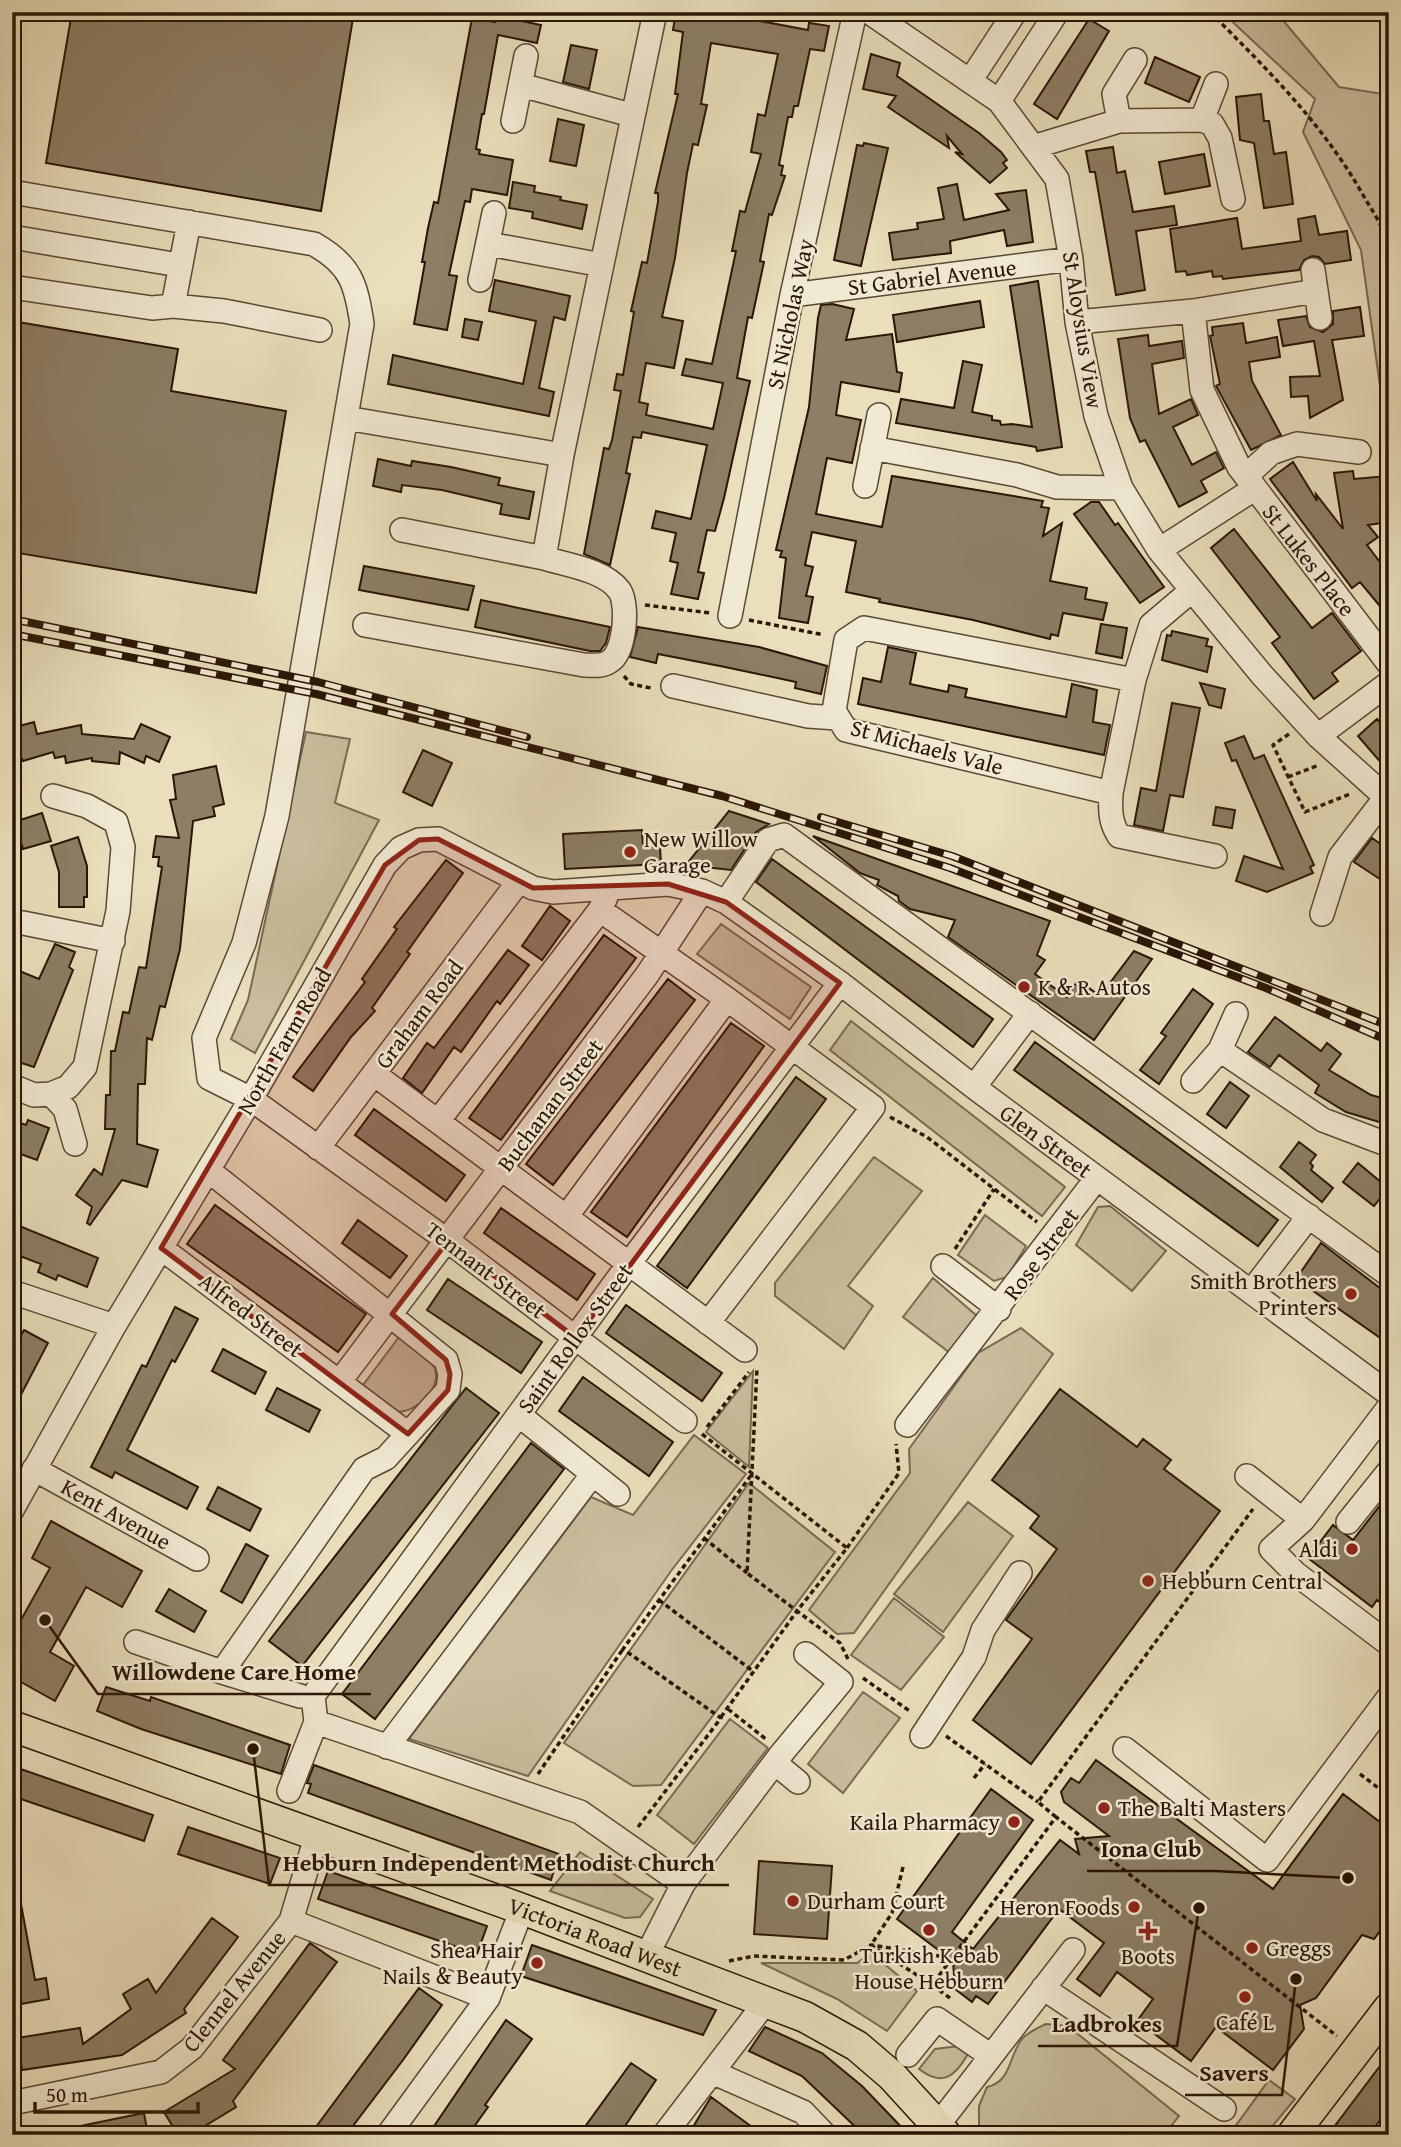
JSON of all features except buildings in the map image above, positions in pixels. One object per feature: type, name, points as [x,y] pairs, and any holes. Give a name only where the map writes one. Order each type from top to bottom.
[{"type":"main road","name":"Victoria Road West","points":[[12,1726],[522,1909],[805,2017],[858,2046],[892,2076],[942,2130]]},
{"type":"main road","points":[[1292,2135],[1389,2008]]},
{"type":"street","points":[[544,558],[562,455],[631,115],[655,12]]},
{"type":"street","name":"St Nicholas Way","points":[[730,617],[792,295],[855,12]]},
{"type":"street","name":"St Aloysius View","points":[[869,12],[999,101],[1057,179],[1071,259],[1077,322],[1096,416],[1121,488],[1159,550],[1191,591],[1312,730],[1382,794]]},
{"type":"street","points":[[970,81],[1015,12]]},
{"type":"street","points":[[999,101],[1056,12]]},
{"type":"street","points":[[513,121],[526,56]]},
{"type":"street","points":[[1119,121],[1114,94],[1135,60]]},
{"type":"street","points":[[1202,120],[1216,84]]},
{"type":"street","points":[[521,85],[631,115]]},
{"type":"street","points":[[1033,147],[1119,121],[1202,120],[1212,124],[1220,138],[1233,199]]},
{"type":"street","points":[[12,192],[314,244],[338,258],[356,289],[362,324],[346,418],[562,455]]},
{"type":"street","points":[[480,280],[494,213]]},
{"type":"street","points":[[173,306],[189,222]]},
{"type":"street","points":[[12,237],[179,265]]},
{"type":"street","points":[[489,244],[602,265]]},
{"type":"street","name":"St Gabriel Avenue","points":[[792,295],[1071,259]]},
{"type":"street","points":[[1077,322],[1192,311],[1315,281],[1320,317]]},
{"type":"street","points":[[12,287],[152,308],[173,306],[224,310],[320,330]]},
{"type":"street","name":"St Lukes Place","points":[[1192,311],[1202,390],[1250,483],[1389,664]]},
{"type":"street","points":[[865,486],[879,415]]},
{"type":"street","name":"Tennant Street","points":[[346,418],[276,817],[244,943],[204,1038],[209,1078],[251,1100],[449,1241],[693,1428]]},
{"type":"street","name":"St Lukes Place","points":[[1159,550],[1250,483],[1270,453],[1297,444],[1355,452]]},
{"type":"street","points":[[872,448],[1017,475],[1057,487],[1121,488]]},
{"type":"street","points":[[365,625],[584,665],[601,665],[617,655],[624,624],[625,603],[620,591],[608,579],[544,558],[402,530]]},
{"type":"street","points":[[1191,591],[1151,625],[1134,680],[1111,793],[1111,818],[1119,836],[1215,856]]},
{"type":"street","name":"St Michaels Vale","points":[[1111,793],[846,730],[834,711],[846,640],[864,628],[1134,680]]},
{"type":"street","points":[[1312,730],[1389,683]]},
{"type":"street","points":[[673,686],[808,716],[837,718]]},
{"type":"street","points":[[1322,914],[1340,857],[1382,794]]},
{"type":"street","points":[[12,1086],[34,1095],[51,1094],[68,1087],[85,1067],[113,941],[123,847],[116,822],[87,807],[53,796]]},
{"type":"street","points":[[726,902],[768,840],[784,835],[1389,1275]]},
{"type":"street","name":"North Farm Road","points":[[12,1510],[114,1326],[251,1100],[385,865],[401,848],[419,840],[438,839],[519,881],[553,892],[668,884],[702,891]]},
{"type":"street","name":"Graham Road","points":[[318,1148],[519,881]]},
{"type":"street","points":[[438,1121],[600,910],[610,886]]},
{"type":"street","name":"Glen Street","points":[[702,891],[726,902],[841,983],[974,1087],[1389,1394]]},
{"type":"street","name":"Buchanan Street","points":[[392,1314],[647,975],[702,891]]},
{"type":"street","points":[[600,910],[727,999],[873,1107],[708,1323]]},
{"type":"street","points":[[12,924],[23,923],[113,941]]},
{"type":"street","name":"Saint Rollox Street","points":[[307,1696],[519,1415],[650,1235],[769,1080],[791,1046],[841,983]]},
{"type":"street","points":[[566,1217],[727,999]]},
{"type":"street","points":[[974,1087],[1030,1013]]},
{"type":"street","points":[[1193,1081],[1220,1050],[1236,1014]]},
{"type":"street","points":[[1220,1050],[1242,1062],[1271,1086],[1323,1120],[1389,1145]]},
{"type":"street","points":[[374,1074],[745,1350]]},
{"type":"street","points":[[51,1094],[65,1109],[75,1144]]},
{"type":"street","points":[[208,1170],[392,1314],[446,1360],[450,1374],[448,1390],[386,1458],[364,1469],[222,1672]]},
{"type":"street","name":"Rose Street","points":[[908,1425],[1097,1178]]},
{"type":"street","points":[[1251,1292],[1309,1216]]},
{"type":"street","name":"Alfred Street","points":[[161,1248],[408,1434]]},
{"type":"street","points":[[943,1266],[999,1309]]},
{"type":"street","points":[[12,1292],[114,1326]]},
{"type":"street","points":[[340,1381],[392,1314]]},
{"type":"street","points":[[1389,1407],[1303,1520],[1270,1549],[1295,1573],[1389,1644]]},
{"type":"street","points":[[519,1415],[618,1494]]},
{"type":"street","name":"Kent Avenue","points":[[34,1469],[197,1559]]},
{"type":"street","points":[[1348,1522],[1389,1471]]},
{"type":"street","points":[[387,1747],[592,1475]]},
{"type":"street","points":[[1247,1476],[1303,1520]]},
{"type":"street","points":[[922,1736],[974,1657],[983,1630],[1020,1573]]},
{"type":"street","points":[[136,1642],[222,1672],[307,1696],[316,1722],[289,1791]]},
{"type":"street","points":[[646,1957],[683,1884],[778,1758],[841,1682],[806,1654]]},
{"type":"street","points":[[1125,1749],[1267,1860],[1389,1697]]},
{"type":"street","points":[[316,1722],[580,1812],[683,1884]]},
{"type":"street","points":[[778,1758],[797,1782]]},
{"type":"street","name":"Clennel Avenue","points":[[12,2103],[161,2072],[191,2048],[291,1921],[316,1837]]},
{"type":"street","points":[[388,2135],[488,1998],[522,1909]]},
{"type":"street","points":[[291,1921],[488,1998]]},
{"type":"street","points":[[942,2130],[991,2056],[1073,1950]]},
{"type":"street","points":[[1043,1988],[1224,2109]]},
{"type":"street","points":[[664,2135],[765,2003]]},
{"type":"street","points":[[908,2055],[937,2019],[991,2056]]},
{"type":"street","points":[[712,2073],[803,2112],[825,2135]]},
{"type":"path","points":[[1210,12],[1292,94],[1345,162],[1386,234],[1389,248]]},
{"type":"path","points":[[611,661],[631,684],[662,690],[673,686]]},
{"type":"path","points":[[1312,730],[1273,745],[1305,812],[1382,794]]},
{"type":"path","points":[[1289,777],[1341,757]]},
{"type":"path","points":[[873,1107],[927,1137],[1054,1236]]},
{"type":"path","points":[[943,1266],[994,1189]]},
{"type":"path","points":[[747,1573],[752,1474],[757,1362],[693,1428],[752,1474],[847,1548]]},
{"type":"path","points":[[625,1844],[721,1718],[797,1611],[847,1548],[899,1474],[895,1442],[908,1425]]},
{"type":"path","points":[[525,1793],[623,1648],[752,1474]]},
{"type":"path","points":[[1266,1492],[1038,1802],[1355,2051]]},
{"type":"path","points":[[704,1538],[840,1643],[849,1662]]},
{"type":"path","points":[[659,1600],[754,1672]]},
{"type":"path","points":[[623,1648],[721,1718]]},
{"type":"path","points":[[727,1709],[778,1758]]},
{"type":"path","points":[[1341,1760],[1389,1796]]},
{"type":"path","points":[[974,1778],[985,1764]]},
{"type":"path","points":[[932,1985],[1056,1817]]},
{"type":"path","points":[[682,1971],[754,1956],[844,1960],[871,1945],[891,1913],[902,1867]]},
{"type":"path","points":[[871,1945],[952,1958]]},
{"type":"path","points":[[871,1945],[952,2000],[937,2019]]},
{"type":"highlighted area","points":[[438,839],[533,888],[668,884],[726,902],[840,983],[576,1338],[448,1241],[392,1314],[446,1360],[450,1374],[448,1390],[408,1434],[161,1248],[385,865],[419,840]]},
{"type":"shaded area","points":[[1222,12],[1276,12],[1339,87],[1389,95],[1389,450],[1361,250],[1303,132],[1315,99]]},
{"type":"shaded area","points":[[306,732],[350,739],[335,803],[379,820],[255,1053],[231,1039],[248,1000]]},
{"type":"shaded area","points":[[721,924],[811,987],[790,1019],[697,954]]},
{"type":"shaded area","points":[[851,1021],[1065,1187],[1042,1216],[830,1050]]},
{"type":"shaded area","points":[[874,1157],[922,1191],[848,1286],[873,1306],[844,1349],[775,1296],[775,1283]]},
{"type":"shaded area","points":[[1110,1206],[1166,1251],[1132,1291],[1076,1245],[1098,1207]]},
{"type":"shaded area","points":[[985,1215],[1026,1246],[1007,1277],[994,1281],[958,1255]]},
{"type":"shaded area","points":[[933,1278],[977,1316],[950,1353],[903,1317]]},
{"type":"shaded area","points":[[1021,1328],[1053,1354],[854,1633],[837,1634],[809,1610],[910,1473],[909,1449],[978,1353]]},
{"type":"shaded area","points":[[399,1337],[418,1349],[433,1364],[436,1381],[427,1397],[420,1403],[396,1412],[363,1385]]},
{"type":"shaded area","points":[[753,1371],[749,1467],[706,1432]]},
{"type":"shaded area","points":[[694,1435],[746,1474],[671,1571],[528,1776],[409,1739],[591,1497],[633,1515]]},
{"type":"shaded area","points":[[749,1483],[835,1552],[661,1785],[633,1786],[564,1743]]},
{"type":"shaded area","points":[[968,1502],[1013,1536],[943,1632],[894,1594]]},
{"type":"shaded area","points":[[894,1598],[944,1637],[901,1690],[851,1655]]},
{"type":"shaded area","points":[[863,1692],[900,1718],[843,1793],[808,1764]]},
{"type":"shaded area","points":[[730,1719],[768,1748],[694,1844],[657,1815]]},
{"type":"shaded area","points":[[580,1852],[653,1899],[640,1917],[625,1918],[550,1891]]},
{"type":"shaded area","points":[[871,1953],[917,1991],[887,2031],[837,1999],[761,1963],[857,1963]]},
{"type":"shaded area","points":[[1046,2024],[1068,2026],[1179,2116],[1164,2135],[988,2135],[979,2126],[979,2106],[987,2087],[1001,2080],[1022,2039]]},
{"type":"shaded area","points":[[959,2046],[968,2054],[953,2074],[941,2078],[919,2069],[935,2049]]},
{"type":"shaded area","points":[[1269,2080],[1295,2099],[1265,2135],[1229,2135]]},
{"type":"railway","points":[[12,619],[318,682],[527,737]]},
{"type":"railway","points":[[12,634],[316,694],[722,796],[950,868],[1266,988],[1389,1041]]},
{"type":"railway","points":[[821,817],[952,856],[1389,1026]]},
{"type":"place","name":"New Willow Garage","points":[[630,852]]},
{"type":"place","name":"K & R Autos","points":[[1024,987]]},
{"type":"place","name":"Smith Brothers Printers","points":[[1351,1294]]},
{"type":"place","name":"Aldi","points":[[1352,1549]]},
{"type":"place","name":"Hebburn Central","points":[[1148,1581]]},
{"type":"place","name":"Willowdene Care Home","points":[[45,1620]]},
{"type":"place","name":"Hebburn Independent Methodist Church","points":[[253,1749]]},
{"type":"place","name":"The Balti Masters","points":[[1104,1808]]},
{"type":"place","name":"Kaila Pharmacy","points":[[1014,1822]]},
{"type":"place","name":"Iona Club","points":[[1348,1878]]},
{"type":"place","name":"Durham Court","points":[[793,1901]]},
{"type":"place","name":"Heron Foods","points":[[1134,1907]]},
{"type":"place","name":"Ladbrokes","points":[[1199,1908]]},
{"type":"place","name":"Turkish Kebab House Hebburn","points":[[929,1930]]},
{"type":"place","name":"Boots","points":[[1148,1931]]},
{"type":"place","name":"Greggs","points":[[1252,1948]]},
{"type":"place","name":"Shea Hair Nails & Beauty","points":[[537,1963]]},
{"type":"place","name":"Savers","points":[[1296,1979]]},
{"type":"place","name":"Café L","points":[[1245,1997]]}]
